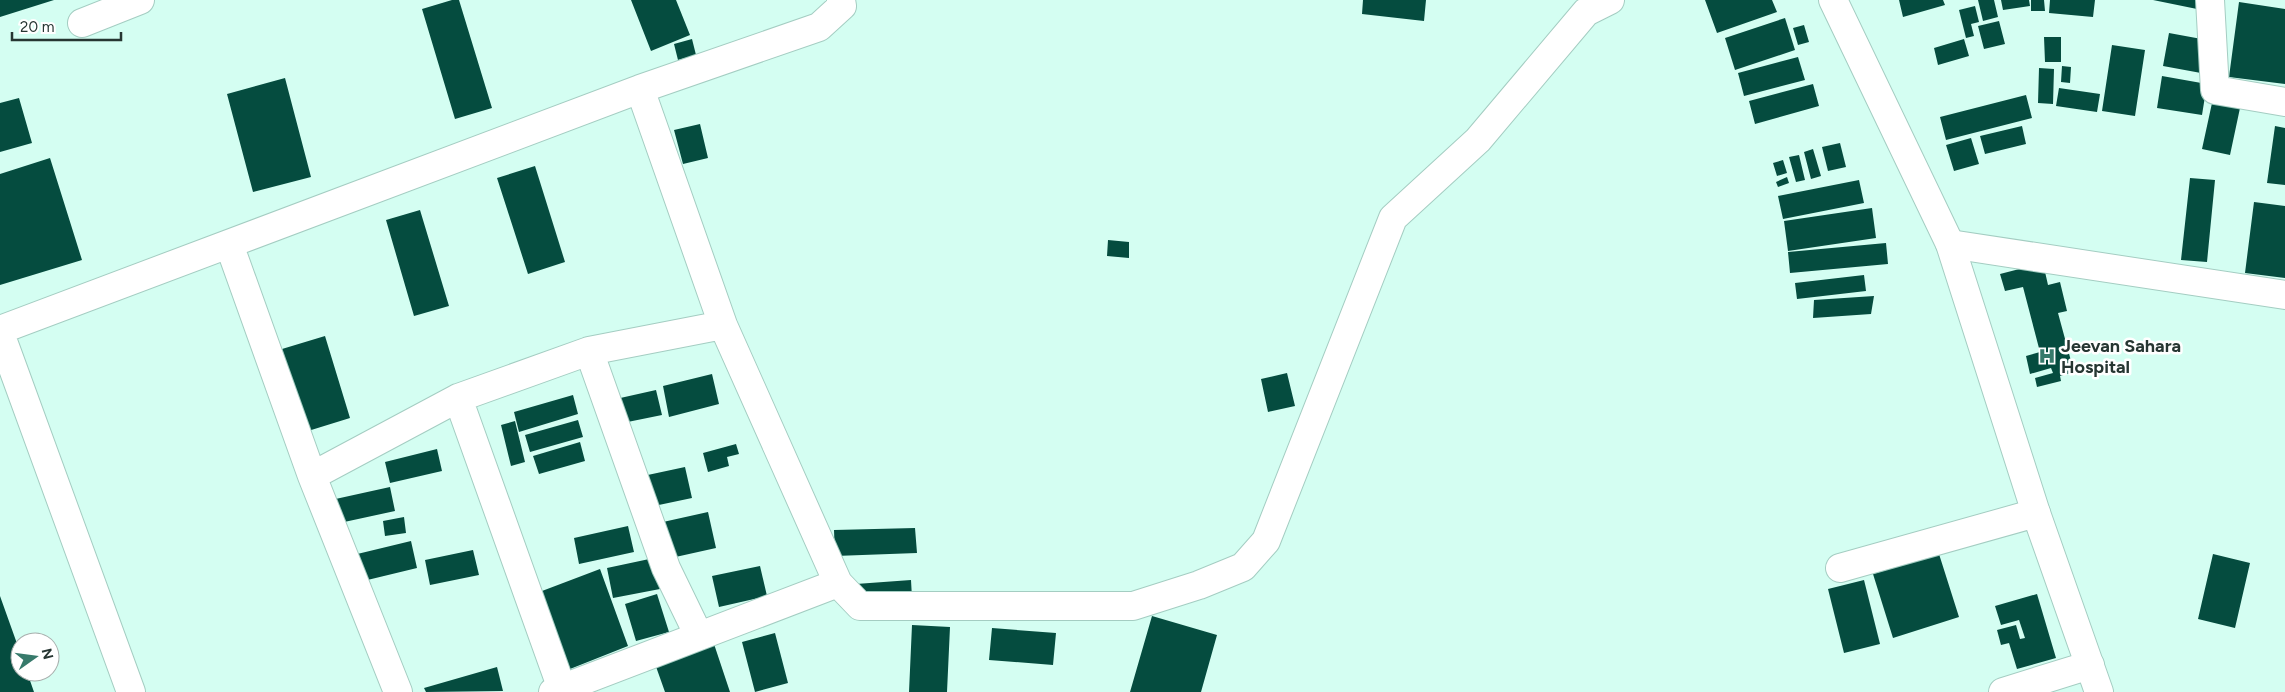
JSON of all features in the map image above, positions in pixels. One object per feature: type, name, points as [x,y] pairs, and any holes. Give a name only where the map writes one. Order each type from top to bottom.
[{"type":"street","points":[[82,23],[140,0]]},
{"type":"street","points":[[131,692],[0,331],[640,89],[819,27],[842,6],[840,0]]},
{"type":"street","points":[[640,89],[723,325],[838,582],[860,606],[1133,606],[1199,585],[1243,567],[1266,541],[1393,218],[1478,140],[1586,12],[1610,0]]},
{"type":"street","points":[[1833,0],[1950,244],[2036,513],[2099,692]]},
{"type":"street","points":[[2210,0],[2215,90],[2285,102]]},
{"type":"street","points":[[230,244],[312,476],[398,692]]},
{"type":"street","points":[[1950,244],[2285,295]]},
{"type":"street","points":[[312,476],[458,398],[589,351],[723,325]]},
{"type":"street","points":[[589,351],[666,568],[699,636]]},
{"type":"street","points":[[458,398],[558,690],[838,582]]},
{"type":"street","points":[[1840,568],[2036,513]]},
{"type":"street","points":[[2003,692],[2090,665]]},
{"type":"building","points":[[0,0],[54,0],[0,17]]},
{"type":"building","points":[[452,0],[459,0],[492,108],[455,119],[422,9]]},
{"type":"building","points":[[631,0],[676,0],[690,35],[651,51]]},
{"type":"building","points":[[1363,0],[1426,0],[1424,21],[1362,14]]},
{"type":"building","points":[[1705,0],[1772,0],[1777,12],[1717,33]]},
{"type":"building","points":[[1899,0],[1943,0],[1945,5],[1903,17]]},
{"type":"building","points":[[1978,0],[1994,0],[1998,17],[1983,21]]},
{"type":"building","points":[[2001,0],[2029,0],[2030,6],[2003,10]]},
{"type":"building","points":[[2031,0],[2044,0],[2045,11],[2031,11]]},
{"type":"building","points":[[2050,0],[2095,0],[2093,17],[2049,13]]},
{"type":"building","points":[[2153,0],[2199,0],[2197,9]]},
{"type":"building","points":[[2239,2],[2285,9],[2285,84],[2229,77]]},
{"type":"building","points":[[1975,6],[1979,22],[1971,24],[1974,36],[1966,38],[1959,10]]},
{"type":"building","points":[[1785,18],[1795,50],[1735,70],[1725,38]]},
{"type":"building","points":[[1999,21],[2005,44],[1984,49],[1978,26]]},
{"type":"building","points":[[1804,25],[1809,42],[1798,45],[1793,28]]},
{"type":"building","points":[[2169,33],[2207,40],[2201,73],[2163,66]]},
{"type":"building","points":[[2044,37],[2061,37],[2061,62],[2045,62]]},
{"type":"building","points":[[692,39],[696,55],[678,60],[674,44]]},
{"type":"building","points":[[1964,39],[1969,56],[1938,65],[1934,48]]},
{"type":"building","points":[[2112,45],[2145,50],[2135,116],[2102,111]]},
{"type":"building","points":[[1798,57],[1805,80],[1744,96],[1738,73]]},
{"type":"building","points":[[2062,66],[2071,67],[2070,83],[2061,82]]},
{"type":"building","points":[[2039,68],[2054,69],[2053,104],[2038,103]]},
{"type":"building","points":[[2162,76],[2207,84],[2202,115],[2157,108]]},
{"type":"building","points":[[285,78],[311,177],[253,192],[227,94]]},
{"type":"building","points":[[1813,84],[1819,106],[1755,124],[1749,101]]},
{"type":"building","points":[[2059,88],[2100,94],[2097,112],[2056,106]]},
{"type":"building","points":[[2026,95],[2032,118],[1946,140],[1940,117]]},
{"type":"building","points":[[19,98],[32,143],[0,152],[0,103]]},
{"type":"building","points":[[2212,103],[2240,108],[2230,155],[2202,149]]},
{"type":"building","points":[[700,124],[708,158],[683,164],[674,130]]},
{"type":"building","points":[[2022,126],[2026,144],[1985,154],[1980,136]]},
{"type":"building","points":[[2275,126],[2285,128],[2285,185],[2267,183]]},
{"type":"building","points":[[1971,138],[1979,164],[1954,171],[1946,145]]},
{"type":"building","points":[[1840,143],[1846,167],[1828,171],[1822,147]]},
{"type":"building","points":[[1813,149],[1821,176],[1811,179],[1804,152]]},
{"type":"building","points":[[1799,155],[1805,180],[1796,182],[1789,157]]},
{"type":"building","points":[[50,158],[82,260],[0,285],[0,174]]},
{"type":"building","points":[[1783,160],[1787,173],[1777,176],[1773,163]]},
{"type":"building","points":[[535,166],[565,262],[528,274],[497,178]]},
{"type":"building","points":[[1787,177],[1789,183],[1778,187],[1776,182]]},
{"type":"building","points":[[2190,178],[2215,180],[2207,262],[2181,260]]},
{"type":"building","points":[[1859,180],[1864,203],[1783,219],[1778,196]]},
{"type":"building","points":[[2254,202],[2285,206],[2285,278],[2245,273]]},
{"type":"building","points":[[1872,208],[1876,238],[1788,251],[1784,221]]},
{"type":"building","points":[[420,210],[449,306],[414,316],[386,220]]},
{"type":"building","points":[[1108,240],[1129,242],[1129,258],[1107,256]]},
{"type":"building","points":[[1886,243],[1888,264],[1790,273],[1788,252]]},
{"type":"building","points":[[2043,263],[2048,285],[2060,282],[2067,311],[2058,313],[2074,372],[2060,376],[2061,381],[2037,387],[2035,378],[2053,373],[2051,368],[2030,374],[2026,356],[2040,352],[2023,287],[2005,291],[2000,274]]},
{"type":"building","points":[[1864,275],[1866,291],[1797,299],[1795,283]]},
{"type":"building","points":[[1874,296],[1871,314],[1813,318],[1814,300]]},
{"type":"building","points":[[325,336],[350,418],[308,431],[282,349]]},
{"type":"building","points":[[1287,373],[1295,406],[1268,412],[1261,379]]},
{"type":"building","points":[[712,374],[719,404],[669,417],[663,386]]},
{"type":"building","points":[[656,390],[662,415],[603,427],[598,403]]},
{"type":"building","points":[[573,395],[578,414],[519,432],[514,412]]},
{"type":"building","points":[[578,420],[583,437],[530,452],[525,435]]},
{"type":"building","points":[[515,421],[525,462],[511,466],[501,425]]},
{"type":"building","points":[[580,442],[585,461],[539,474],[533,456]]},
{"type":"building","points":[[736,444],[739,454],[727,457],[729,466],[708,472],[703,453]]},
{"type":"building","points":[[437,449],[442,471],[390,483],[385,462]]},
{"type":"building","points":[[685,467],[692,498],[635,510],[629,479]]},
{"type":"building","points":[[390,487],[395,511],[335,524],[331,500]]},
{"type":"building","points":[[708,512],[716,548],[662,560],[654,524]]},
{"type":"building","points":[[404,517],[406,533],[385,536],[383,521]]},
{"type":"building","points":[[628,526],[634,552],[579,564],[574,538]]},
{"type":"building","points":[[915,528],[917,553],[835,556],[834,530]]},
{"type":"building","points":[[411,541],[417,568],[355,583],[349,556]]},
{"type":"building","points":[[473,550],[479,575],[430,585],[425,560]]},
{"type":"building","points":[[1939,554],[1959,617],[1893,638],[1873,574]]},
{"type":"building","points":[[2213,554],[2250,563],[2235,628],[2198,619]]},
{"type":"building","points":[[654,558],[660,589],[613,598],[607,568]]},
{"type":"building","points":[[760,566],[767,596],[719,607],[712,576]]},
{"type":"building","points":[[600,569],[628,646],[570,669],[542,591]]},
{"type":"building","points":[[911,580],[912,598],[857,601],[856,584]]},
{"type":"building","points":[[1864,580],[1880,644],[1844,653],[1828,589]]},
{"type":"building","points":[[657,594],[669,632],[636,641],[625,604]]},
{"type":"building","points":[[2037,594],[2056,658],[2017,669],[2009,643],[2001,645],[1997,630],[2016,625],[2020,639],[2025,638],[2019,620],[2001,625],[1995,606]]},
{"type":"building","points":[[0,596],[13,632],[10,632],[10,682],[30,682],[34,692],[0,692]]},
{"type":"building","points":[[1152,616],[1217,635],[1201,692],[1130,692]]},
{"type":"building","points":[[912,625],[950,627],[947,692],[909,692]]},
{"type":"building","points":[[992,628],[1056,633],[1053,665],[989,660]]},
{"type":"building","points":[[775,633],[788,683],[755,692],[742,642]]},
{"type":"building","points":[[713,641],[730,692],[665,692],[654,661]]},
{"type":"building","points":[[497,667],[503,691],[426,692],[424,688]]},
{"type":"place","name":"Jeevan Sahara Hospital","points":[[2047,356]]}]
